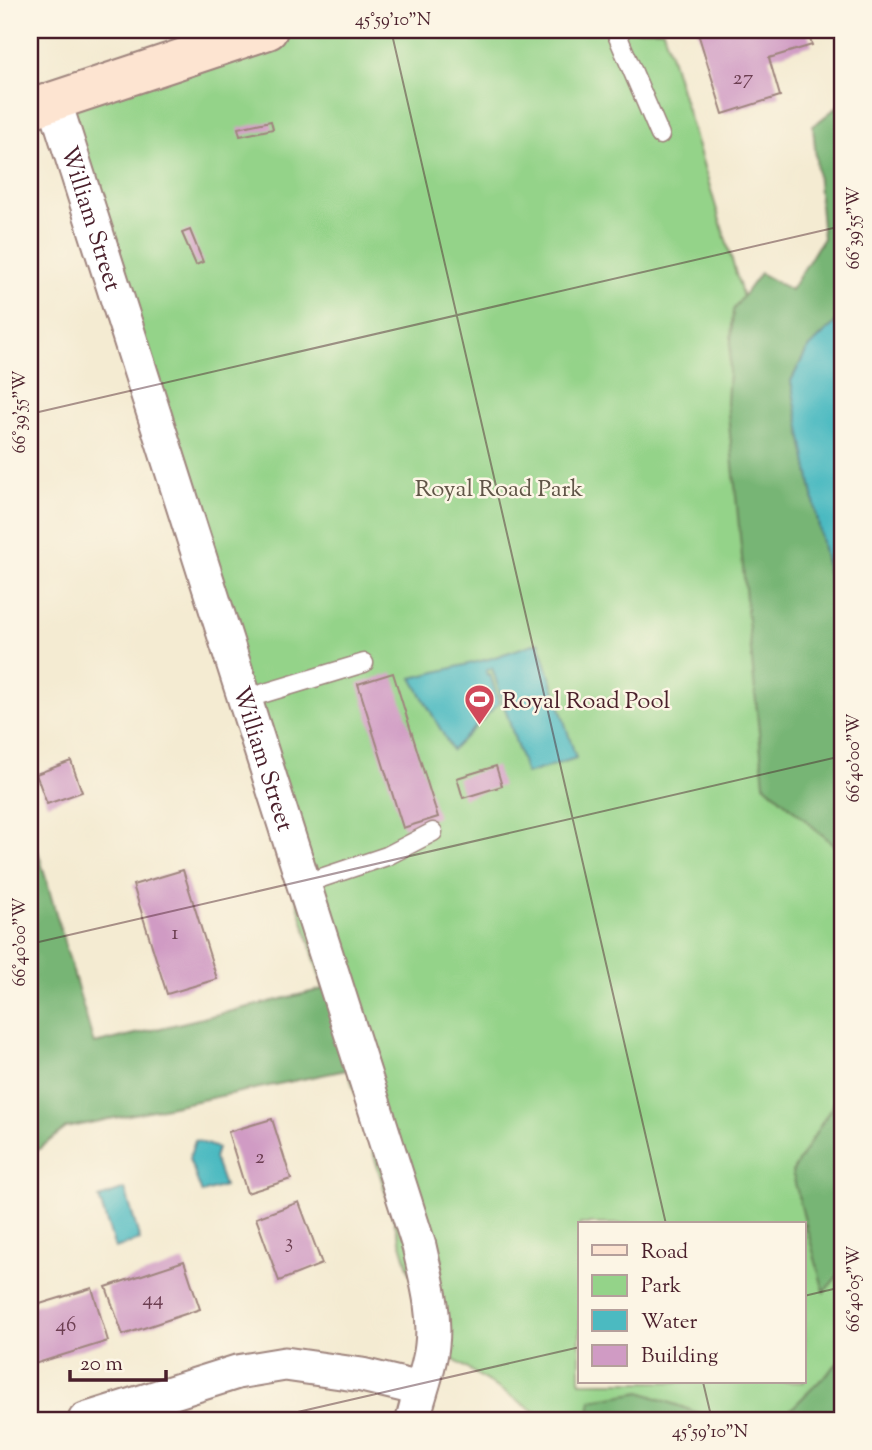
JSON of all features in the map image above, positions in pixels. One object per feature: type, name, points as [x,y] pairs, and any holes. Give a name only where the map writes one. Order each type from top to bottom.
[{"type":"main road","points":[[42,104],[268,30]]},
{"type":"street","name":"William Street","points":[[42,104],[245,699],[419,1246],[433,1317],[432,1346],[416,1404]]},
{"type":"street","points":[[85,1420],[237,1371],[285,1364],[362,1375],[416,1404]]},
{"type":"lane","points":[[615,30],[660,135]]},
{"type":"lane","points":[[245,699],[364,663]]},
{"type":"lane","points":[[303,884],[387,856],[433,832]]},
{"type":"green space","name":"Royal Road Park","points":[[268,30],[663,30],[745,304],[807,350],[791,381],[842,647],[842,1410],[837,1420],[548,1420],[432,1346],[54,100]]},
{"type":"green space","points":[[842,103],[842,316],[807,350],[791,381],[842,647],[842,852],[764,784],[727,403],[733,310],[760,273],[791,290],[823,238],[813,126]]},
{"type":"green space","points":[[30,824],[94,1044],[336,986],[361,1067],[66,1128],[30,1156]]},
{"type":"green space","points":[[842,1090],[842,1271],[824,1292],[806,1222],[792,1172]]},
{"type":"green space","points":[[842,1359],[842,1410],[837,1420],[780,1420]]},
{"type":"green space","points":[[641,1392],[717,1420],[588,1420],[591,1400]]},
{"type":"water","points":[[842,316],[842,647],[791,381],[807,350]]},
{"type":"water","points":[[539,642],[576,758],[526,774],[492,668],[486,671],[487,675],[490,674],[499,703],[452,750],[412,678],[489,659]]},
{"type":"water","points":[[195,1140],[217,1148],[214,1158],[224,1186],[202,1193],[189,1159]]},
{"type":"water","points":[[125,1189],[140,1240],[115,1248],[99,1198]]},
{"type":"building","points":[[697,30],[807,30],[812,45],[769,58],[780,96],[723,114]]},
{"type":"building","points":[[271,121],[273,129],[240,136],[238,128]]},
{"type":"building","points":[[190,230],[203,262],[196,265],[182,233]]},
{"type":"building","points":[[393,673],[438,817],[403,828],[358,684]]},
{"type":"building","points":[[71,761],[82,792],[47,804],[36,774]]},
{"type":"building","points":[[496,766],[502,786],[463,798],[457,778]]},
{"type":"building","points":[[183,870],[217,979],[167,994],[133,885]]},
{"type":"building","points":[[272,1119],[291,1179],[247,1193],[228,1132]]},
{"type":"building","points":[[299,1202],[322,1264],[279,1281],[256,1218]]},
{"type":"building","points":[[184,1261],[200,1309],[123,1335],[106,1287]]},
{"type":"building","points":[[92,1288],[108,1341],[31,1365],[30,1307]]},
{"type":"place","name":"Royal Road Pool","points":[[479,727]]}]
